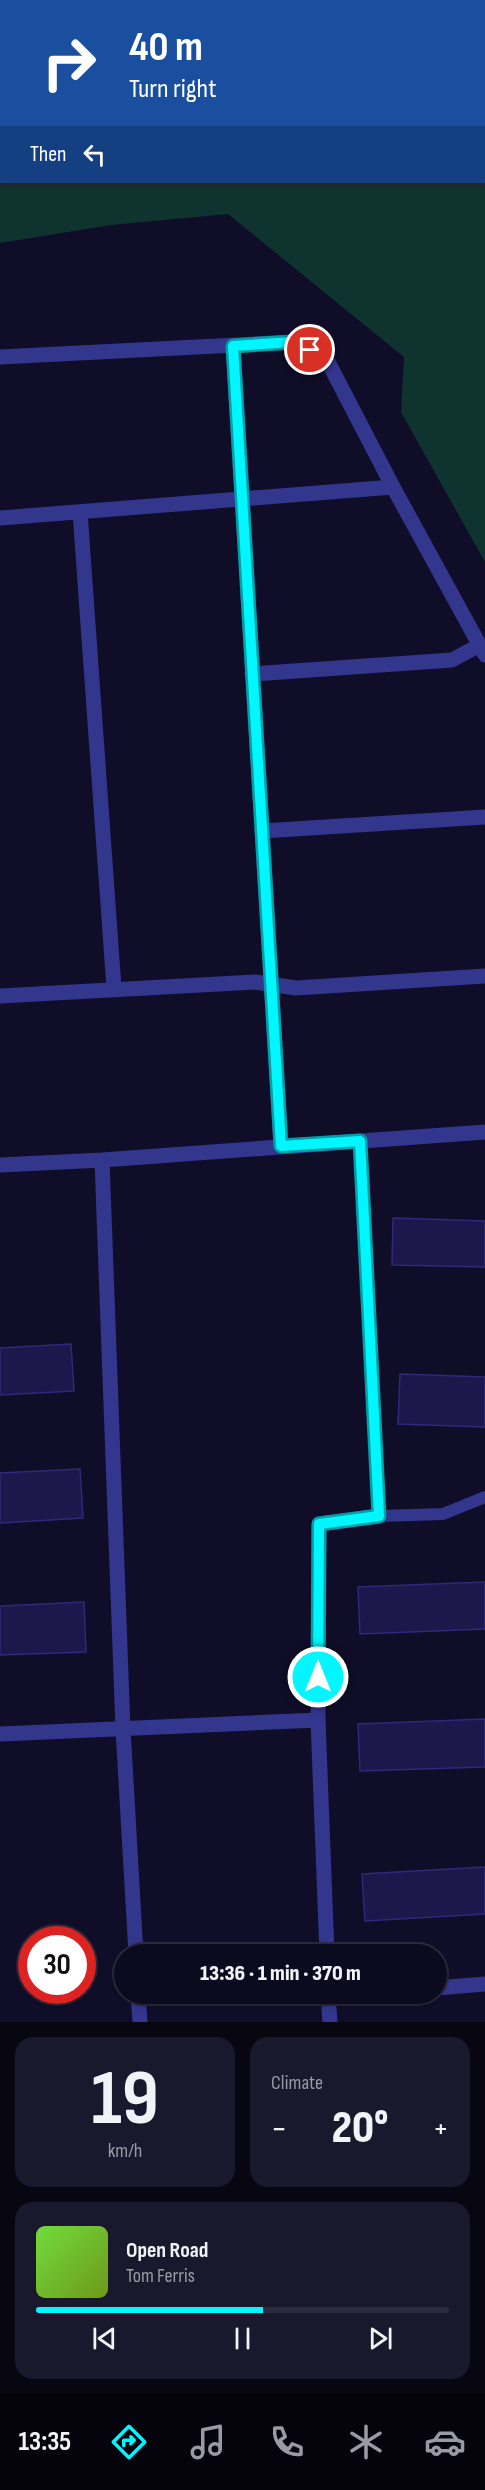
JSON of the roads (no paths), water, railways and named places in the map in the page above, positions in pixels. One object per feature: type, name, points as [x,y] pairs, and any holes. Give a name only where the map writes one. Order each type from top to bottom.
[{"type":"street","points":[[0,357],[293,342],[326,358],[482,650],[452,660],[252,674]]},
{"type":"street","points":[[233,346],[281,1146]]},
{"type":"street","points":[[0,518],[393,487]]},
{"type":"street","points":[[80,512],[114,988]]},
{"type":"street","points":[[262,831],[485,817]]},
{"type":"street","points":[[0,996],[255,982],[296,988],[485,976]]},
{"type":"street","points":[[0,1165],[102,1160],[485,1132]]},
{"type":"street","points":[[102,1160],[123,1729],[135,1944]]},
{"type":"street","points":[[327,1944],[318,1720],[319,1524],[379,1516]]},
{"type":"street","points":[[0,1734],[318,1720]]},
{"type":"street","points":[[447,1987],[485,1984]]},
{"type":"street","points":[[139,2004],[140,2022]]},
{"type":"street","points":[[329,2004],[330,2022]]},
{"type":"lane","points":[[360,1141],[379,1516],[443,1514],[485,1497]]}]
